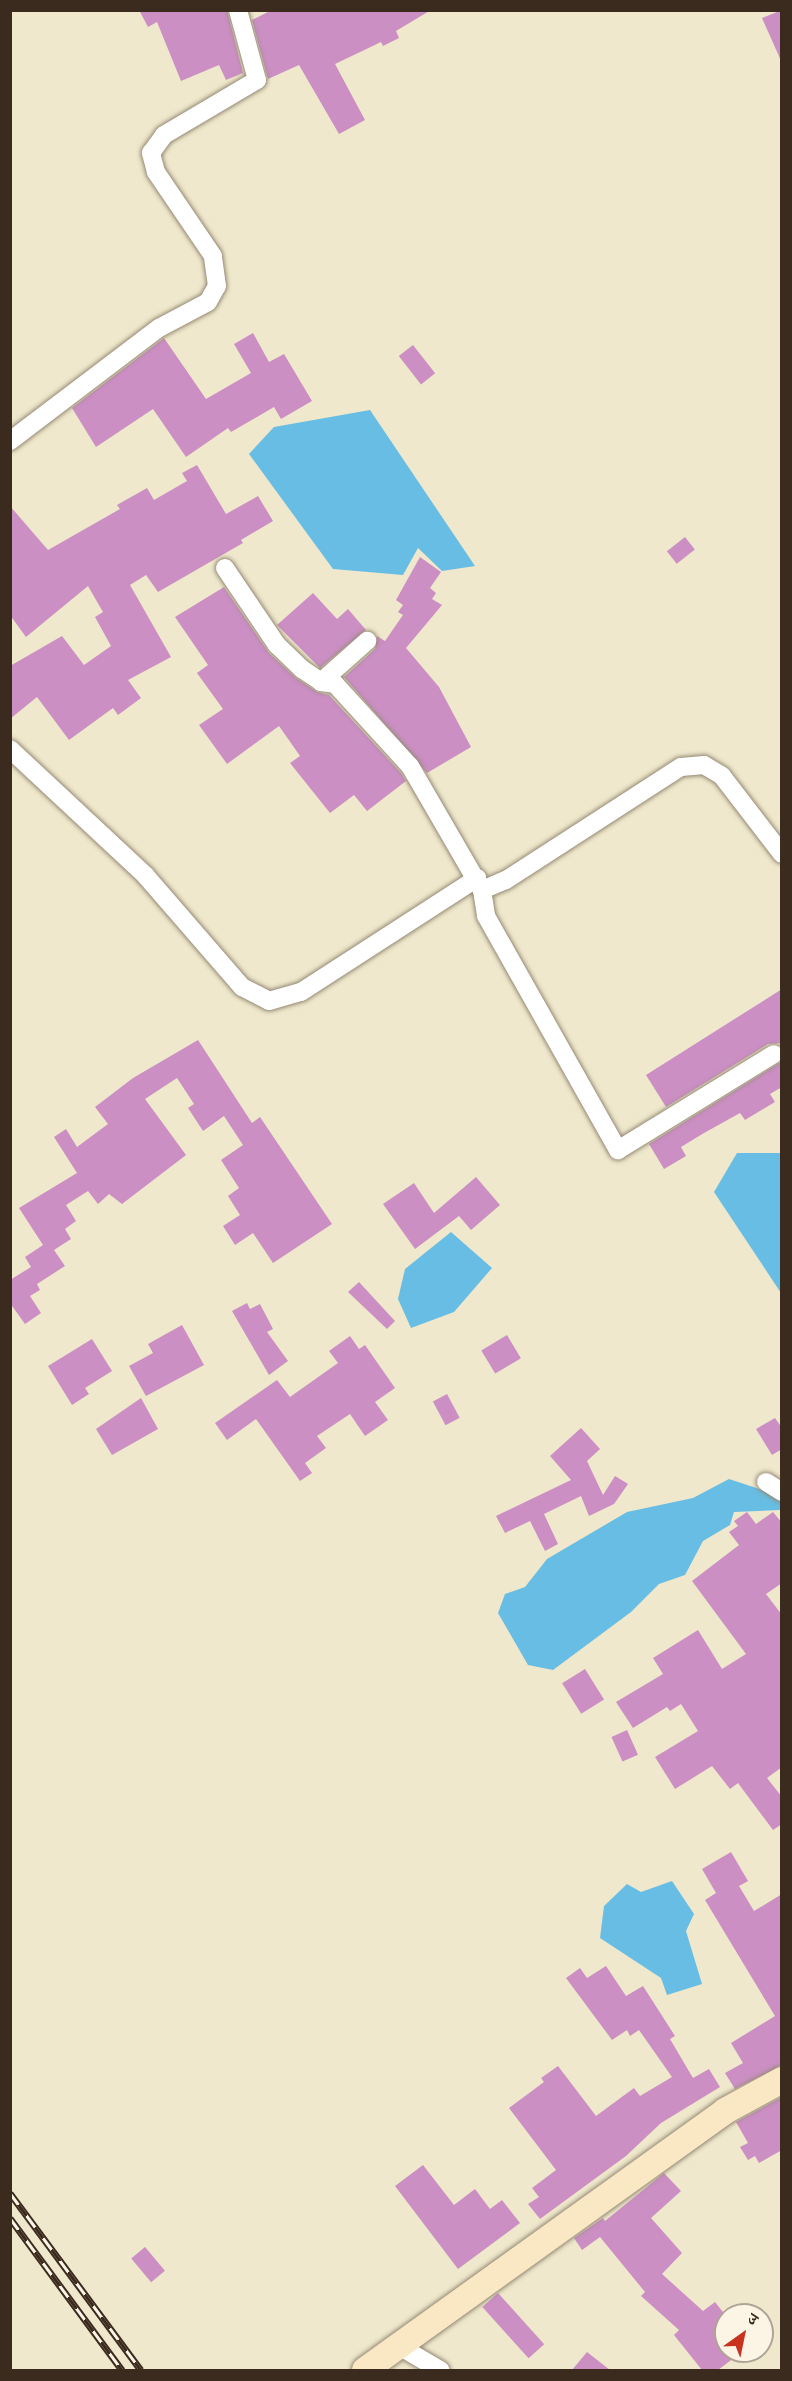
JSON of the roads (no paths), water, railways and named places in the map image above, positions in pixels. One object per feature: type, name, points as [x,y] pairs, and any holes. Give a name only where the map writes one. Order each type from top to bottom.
[{"type":"street","points":[[10,441],[159,328],[208,302],[217,286],[213,256],[156,172],[152,153],[164,135],[257,80],[238,10]]},
{"type":"street","points":[[225,568],[277,645],[321,682],[335,684],[410,766],[479,884],[486,916],[618,1150],[774,1054]]},
{"type":"street","points":[[321,682],[367,641]]},
{"type":"street","points":[[10,749],[145,875],[242,987],[269,1001],[301,992],[479,884],[506,880],[681,767],[704,765],[722,776],[782,854]]},
{"type":"street","points":[[766,1482],[782,1492]]},
{"type":"street","points":[[365,2370],[724,2111],[782,2080]]},
{"type":"street","points":[[399,2346],[440,2370]]},
{"type":"water","points":[[370,410],[475,566],[442,571],[418,548],[403,575],[333,569],[249,454],[274,427]]},
{"type":"water","points":[[737,1153],[781,1153],[781,1293],[714,1192]]},
{"type":"water","points":[[451,1232],[492,1268],[454,1312],[411,1328],[398,1299],[405,1269]]},
{"type":"water","points":[[729,1479],[781,1496],[780,1510],[734,1512],[730,1525],[703,1541],[685,1575],[659,1584],[631,1612],[553,1670],[528,1665],[498,1613],[505,1594],[525,1587],[547,1559],[627,1512],[693,1498]]},
{"type":"water","points":[[672,1881],[694,1914],[686,1931],[702,1984],[667,1995],[661,1978],[600,1938],[604,1906],[627,1884],[641,1892]]},
{"type":"railway","points":[[10,2193],[141,2370]]},
{"type":"railway","points":[[10,2218],[122,2370]]}]
